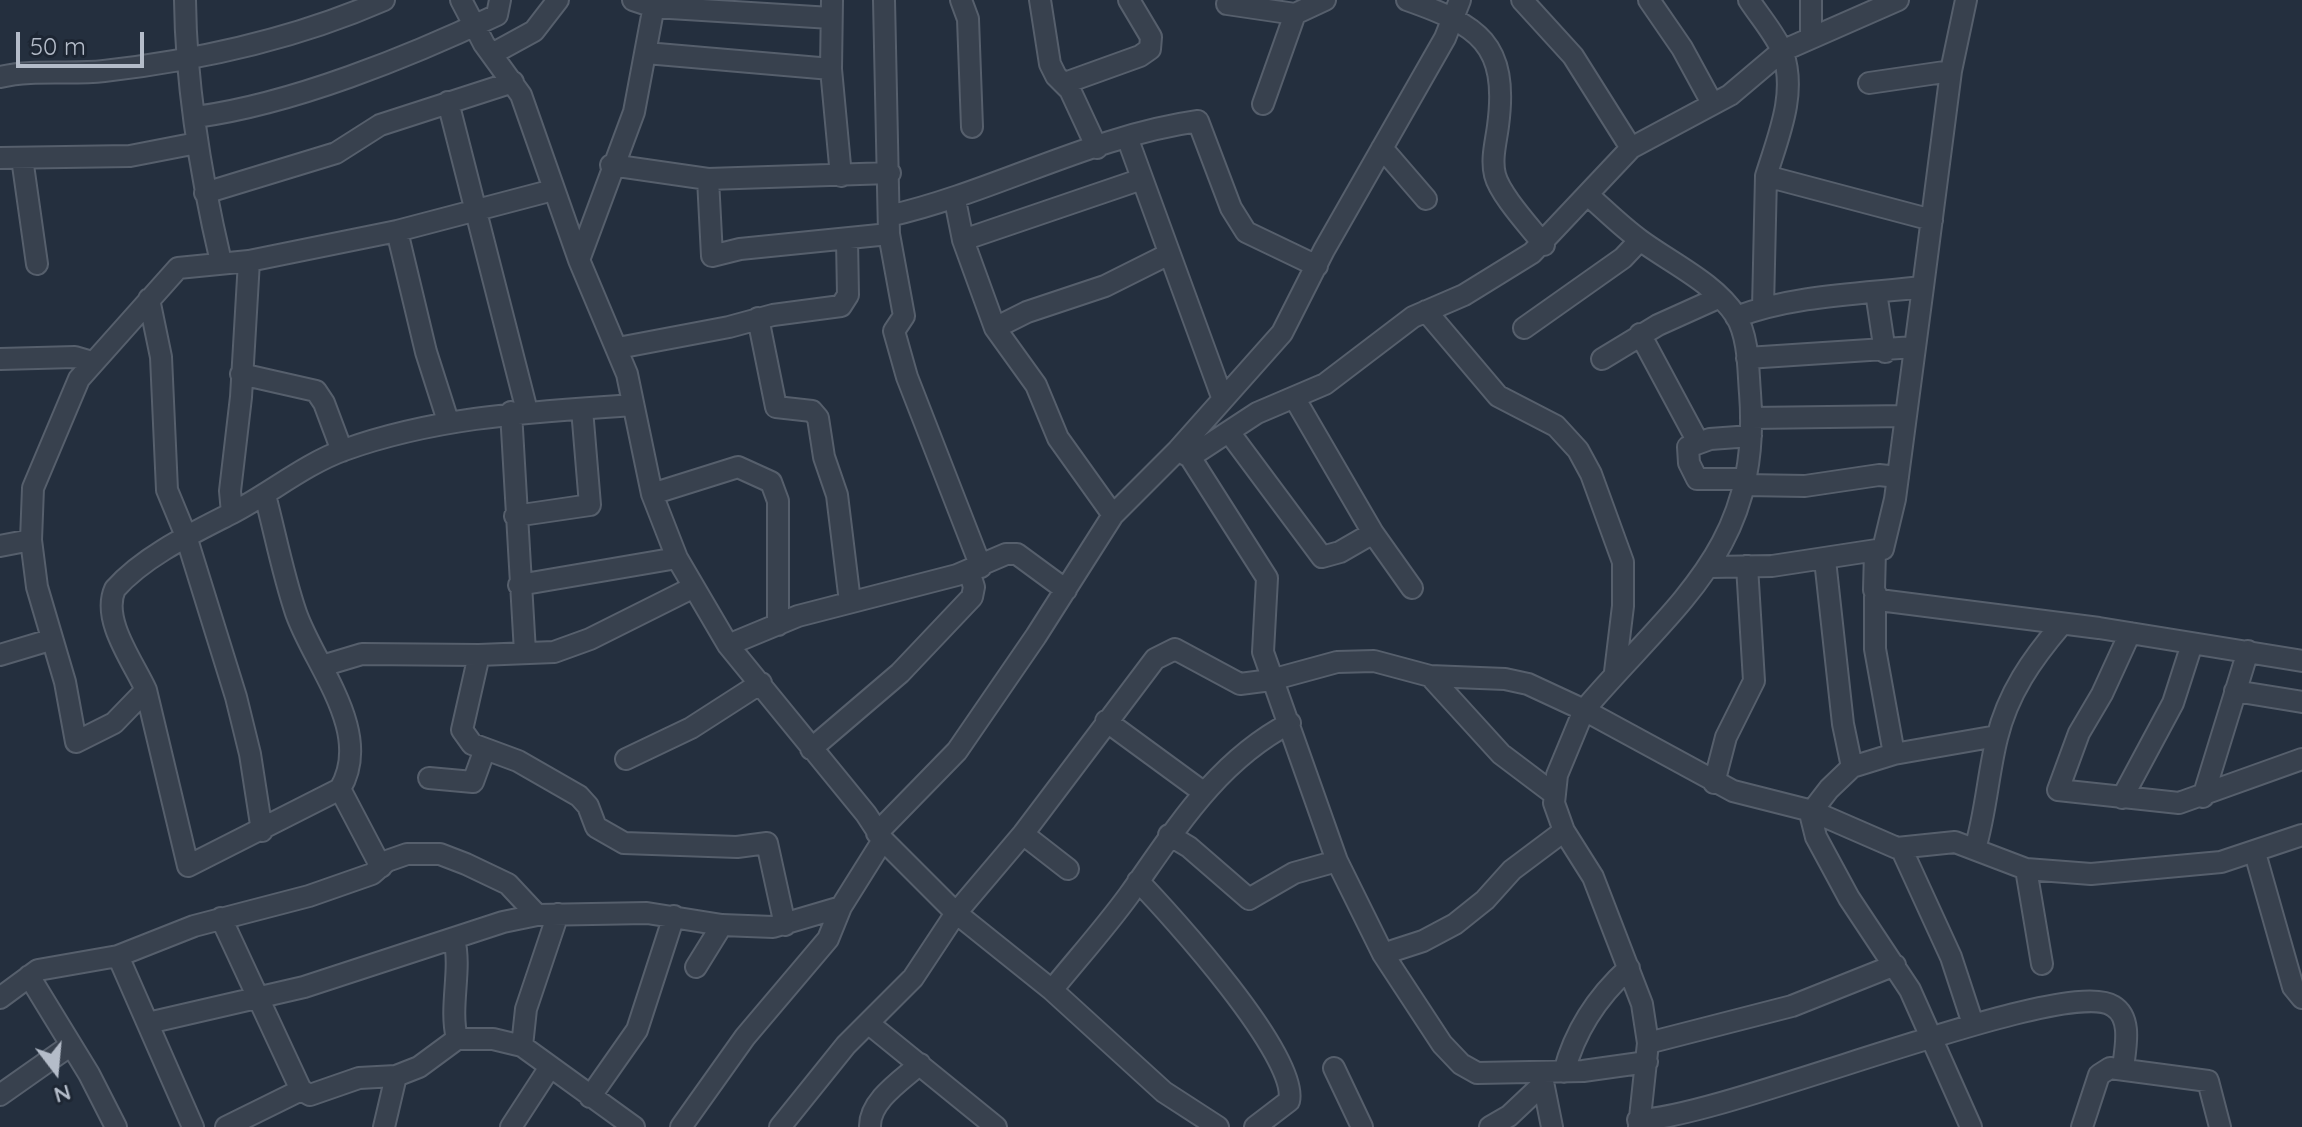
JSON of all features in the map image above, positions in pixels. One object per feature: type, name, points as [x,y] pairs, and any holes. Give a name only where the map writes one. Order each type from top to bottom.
[{"type":"street","points":[[186,0],[197,143],[221,262]]},
{"type":"street","points":[[0,77],[107,71],[188,57],[288,36],[384,0]]},
{"type":"street","points":[[461,0],[474,26],[513,82],[533,124],[579,260],[618,348],[652,494],[677,558],[728,645],[866,814],[880,836],[956,913],[1052,990],[1164,1092],[1217,1127]]},
{"type":"street","points":[[196,117],[245,108],[304,90],[474,26],[499,13],[500,0]]},
{"type":"street","points":[[492,54],[534,31],[558,0]]},
{"type":"street","points":[[633,0],[655,4],[832,9],[831,69],[841,176]]},
{"type":"street","points":[[811,749],[900,673],[972,597],[974,587],[975,569],[895,337],[894,328],[904,316],[889,225],[890,173],[884,127],[884,0]]},
{"type":"street","points":[[961,0],[968,19],[972,127]]},
{"type":"street","points":[[1040,0],[1050,64],[1056,76],[1065,83],[1097,148]]},
{"type":"street","points":[[1065,83],[1140,56],[1150,49],[1151,37],[1129,0]]},
{"type":"street","points":[[1227,4],[1295,14],[1325,0]]},
{"type":"street","points":[[1407,0],[1456,8],[1493,53],[1499,77],[1495,177],[1544,245]]},
{"type":"street","points":[[1522,0],[1573,56],[1631,148]]},
{"type":"street","points":[[1649,0],[1682,48],[1712,103]]},
{"type":"street","points":[[1749,0],[1782,51],[1788,79],[1786,110],[1766,176],[1763,308]]},
{"type":"street","points":[[1811,0],[1811,37]]},
{"type":"street","points":[[1184,453],[1229,432],[1263,410],[1325,384],[1403,323],[1464,295],[1544,245],[1631,148],[1735,91],[1759,67],[1782,51],[1898,0]]},
{"type":"street","points":[[1711,567],[1825,560],[1883,549],[1898,477],[1951,71],[1966,0]]},
{"type":"street","points":[[579,260],[611,165],[634,112],[655,4]]},
{"type":"street","points":[[681,1127],[745,1037],[828,939],[841,907],[880,836],[957,751],[1113,515],[1184,453],[1222,397],[1260,362],[1282,333],[1445,38],[1456,8]]},
{"type":"street","points":[[1263,104],[1295,14]]},
{"type":"street","points":[[646,53],[831,69]]},
{"type":"street","points":[[1869,83],[1951,71]]},
{"type":"street","points":[[205,193],[336,153],[380,125],[513,82]]},
{"type":"street","points":[[448,102],[519,412],[515,516],[525,652]]},
{"type":"street","points":[[708,179],[712,256],[740,249],[847,240],[1003,179],[1127,137],[1199,122],[1231,208],[1246,232],[1317,266]]},
{"type":"street","points":[[1127,137],[1222,397]]},
{"type":"street","points":[[0,158],[130,156],[197,143]]},
{"type":"street","points":[[1382,148],[1426,199]]},
{"type":"street","points":[[22,158],[37,264]]},
{"type":"street","points":[[611,165],[708,179],[890,173]]},
{"type":"street","points":[[1766,176],[1932,220]]},
{"type":"street","points":[[963,240],[1142,179]]},
{"type":"street","points":[[146,690],[118,720],[76,742],[65,682],[50,640],[31,540],[33,488],[79,379],[92,362],[178,268],[249,261],[397,231],[553,190]]},
{"type":"street","points":[[1589,196],[1640,240],[1718,298],[1736,317],[1747,358],[1751,427],[1746,482],[1735,520],[1711,567],[1584,710],[1557,775],[1554,794],[1564,831],[1593,877],[1642,1004],[1647,1053],[1638,1124],[1709,1108],[1848,1067],[1973,1024],[2101,1001],[2113,1005],[2124,1019],[2123,1068]]},
{"type":"street","points":[[955,200],[963,240],[995,328],[1036,385],[1058,438],[1113,515]]},
{"type":"street","points":[[397,231],[426,352],[448,421]]},
{"type":"street","points":[[618,348],[758,318],[845,304],[849,275],[847,240]]},
{"type":"street","points":[[1524,328],[1623,258],[1640,240]]},
{"type":"street","points":[[995,328],[1027,312],[1105,286],[1169,254]]},
{"type":"street","points":[[232,513],[230,491],[249,261]]},
{"type":"street","points":[[1736,317],[1763,308],[1923,287]]},
{"type":"street","points":[[1876,292],[1885,352]]},
{"type":"street","points":[[1602,359],[1640,334],[1718,298]]},
{"type":"street","points":[[149,299],[161,357],[166,484],[186,536],[245,731],[262,831]]},
{"type":"street","points":[[1426,311],[1498,396],[1556,426],[1578,450],[1591,474],[1623,562],[1623,606],[1615,672]]},
{"type":"street","points":[[758,318],[776,407],[812,411],[818,418],[824,457],[837,495],[850,602]]},
{"type":"street","points":[[1640,334],[1698,442]]},
{"type":"street","points":[[1747,358],[1885,352],[1915,347]]},
{"type":"street","points":[[0,359],[75,357],[92,362]]},
{"type":"street","points":[[241,374],[316,391],[324,403],[342,451]]},
{"type":"street","points":[[1295,399],[1373,533],[1412,588]]},
{"type":"street","points":[[265,495],[294,609],[339,702],[346,727],[349,764],[340,789],[188,866],[146,690],[119,634],[112,596],[126,578],[186,536],[342,451],[448,421],[519,412],[633,405]]},
{"type":"street","points":[[515,516],[590,505],[582,409]]},
{"type":"street","points":[[1898,477],[1879,475],[1805,486],[1695,479],[1688,447],[1751,427],[1906,416]]},
{"type":"street","points":[[1229,432],[1322,557],[1340,552],[1373,533]]},
{"type":"street","points":[[1184,453],[1267,578],[1263,652],[1337,861],[1383,954],[1442,1044],[1461,1064],[1477,1073],[1542,1077],[1564,1072],[1647,1053],[1792,1006],[1895,965]]},
{"type":"street","points":[[652,494],[738,467],[771,482],[778,501],[778,625]]},
{"type":"street","points":[[0,546],[31,540]]},
{"type":"street","points":[[1875,551],[1875,649],[1894,754]]},
{"type":"street","points":[[728,645],[778,625],[850,602],[975,569],[1014,553],[1066,590]]},
{"type":"street","points":[[519,585],[677,558]]},
{"type":"street","points":[[1825,560],[1843,724],[1852,767]]},
{"type":"street","points":[[1714,783],[1726,737],[1754,681],[1755,651],[1747,566]]},
{"type":"street","points":[[322,666],[362,654],[554,652],[590,639],[694,587]]},
{"type":"street","points":[[1875,597],[2302,661]]},
{"type":"street","points":[[1975,849],[1997,736],[2020,678],[2061,625]]},
{"type":"street","points":[[2130,633],[2107,685],[2079,733],[2057,788],[2071,794],[2171,803],[2203,797],[2302,759]]},
{"type":"street","points":[[0,655],[50,640]]},
{"type":"street","points":[[2122,798],[2173,703],[2192,644]]},
{"type":"street","points":[[784,1125],[821,1073],[913,978],[956,913],[1023,834],[1106,721],[1155,659],[1171,649],[1240,684],[1271,680],[1350,661],[1374,661],[1430,676],[1505,679],[1528,684],[1638,737],[1714,783],[1768,803],[1812,811],[1901,848],[1955,842],[2026,869],[2047,873],[2115,873],[2221,862],[2302,835]]},
{"type":"street","points":[[2203,797],[2248,651]]},
{"type":"street","points":[[479,655],[462,730],[469,743],[518,761],[579,796],[588,806],[596,827],[624,843],[737,847],[767,843],[785,925]]},
{"type":"street","points":[[1430,676],[1501,754],[1554,794]]},
{"type":"street","points":[[626,759],[691,728],[761,683]]},
{"type":"street","points":[[2235,691],[2302,702]]},
{"type":"street","points":[[1106,721],[1203,792]]},
{"type":"street","points":[[1052,990],[1203,792],[1245,751],[1290,723]]},
{"type":"street","points":[[1971,1127],[1910,990],[1832,869],[1813,830],[1812,811],[1852,767],[1894,754],[1997,736]]},
{"type":"street","points":[[429,778],[473,782],[485,749]]},
{"type":"street","points":[[340,789],[381,867]]},
{"type":"street","points":[[1383,954],[1423,941],[1455,924],[1485,900],[1512,870],[1564,831]]},
{"type":"street","points":[[1023,834],[1068,869]]},
{"type":"street","points":[[1169,835],[1207,861],[1249,899],[1294,873],[1337,861]]},
{"type":"street","points":[[1901,848],[1958,974],[1973,1024]]},
{"type":"street","points":[[2255,853],[2293,987],[2302,998]]},
{"type":"street","points":[[0,998],[29,976],[48,967],[118,956],[221,918],[346,884],[387,861],[407,854],[440,854],[508,884],[537,915]]},
{"type":"street","points":[[2026,869],[2042,964]]},
{"type":"street","points":[[1138,881],[1207,955],[1275,1055],[1288,1084],[1289,1101],[1255,1127]]},
{"type":"street","points":[[148,1023],[304,987],[454,938],[537,915],[674,916],[722,925],[785,925],[841,907]]},
{"type":"street","points":[[522,1046],[526,1009],[558,914]]},
{"type":"street","points":[[590,1097],[637,1030],[674,916]]},
{"type":"street","points":[[221,918],[301,1090],[310,1095],[368,1076],[396,1076],[419,1067],[457,1039],[484,1038],[522,1046],[634,1127]]},
{"type":"street","points":[[696,967],[722,925]]},
{"type":"street","points":[[454,938],[457,961],[452,1003],[457,1039]]},
{"type":"street","points":[[118,956],[193,1127]]},
{"type":"street","points":[[1564,1072],[1595,1002],[1629,968]]},
{"type":"street","points":[[29,976],[116,1127]]},
{"type":"street","points":[[868,1023],[992,1126]]},
{"type":"street","points":[[0,1095],[71,1045]]},
{"type":"street","points":[[870,1127],[871,1115],[883,1098],[920,1064]]},
{"type":"street","points":[[511,1127],[550,1067]]},
{"type":"street","points":[[1334,1068],[1362,1127]]},
{"type":"street","points":[[2082,1127],[2100,1073],[2110,1068],[2208,1081],[2220,1127]]},
{"type":"street","points":[[384,1127],[396,1076]]},
{"type":"street","points":[[1490,1127],[1509,1116],[1542,1077]]},
{"type":"street","points":[[1542,1077],[1552,1127]]},
{"type":"street","points":[[226,1127],[301,1090]]}]
